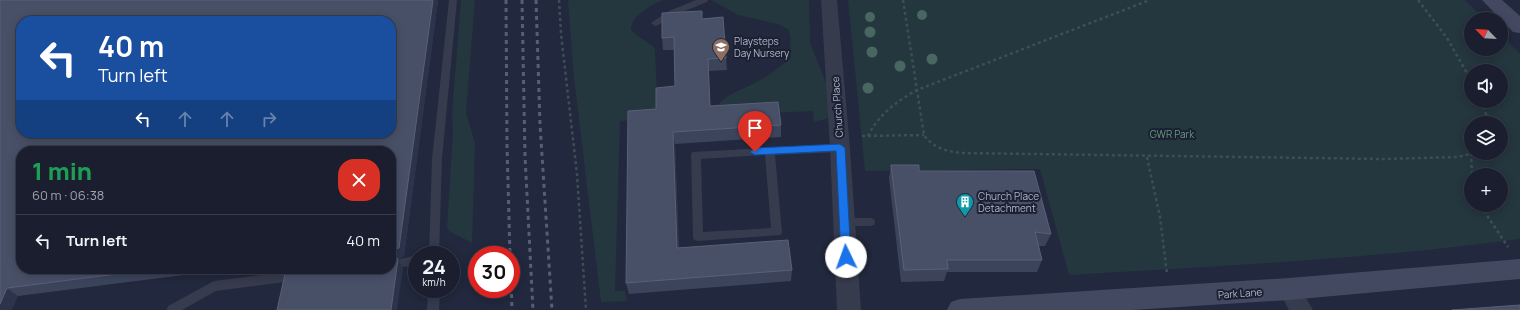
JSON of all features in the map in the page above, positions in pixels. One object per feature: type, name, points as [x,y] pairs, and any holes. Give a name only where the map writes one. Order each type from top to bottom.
[{"type":"main road","points":[[1491,0],[1520,27]]},
{"type":"main road","name":"Park Lane","points":[[960,310],[1175,297],[1295,300],[1516,260]]},
{"type":"street","name":"Church Place","points":[[829,0],[840,142],[850,310]]},
{"type":"lane","points":[[434,246],[433,228],[436,170],[453,0]]},
{"type":"lane","points":[[655,23],[672,13],[704,0]]},
{"type":"lane","points":[[770,151],[777,232],[698,237],[696,155],[770,151],[840,142]]},
{"type":"lane","points":[[844,222],[870,222]]},
{"type":"lane","points":[[404,262],[408,261]]},
{"type":"lane","points":[[172,310],[214,286],[293,276]]},
{"type":"path","points":[[559,0],[561,34],[577,174],[586,308]]},
{"type":"path","points":[[903,0],[924,135],[927,141],[936,147],[947,151],[961,153],[1147,157],[1384,159],[1435,158],[1464,154]]},
{"type":"path","points":[[868,136],[874,122],[917,90],[1150,0]]},
{"type":"path","points":[[1418,0],[1436,22],[1464,67]]},
{"type":"path","points":[[840,142],[868,136],[924,135]]},
{"type":"path","points":[[1147,157],[1160,217],[1166,274],[1175,297]]},
{"type":"path","points":[[1486,212],[1496,231],[1516,260]]},
{"type":"green space","points":[[461,0],[475,0],[466,113],[475,143],[472,243],[449,231],[447,227],[453,132],[452,113]]},
{"type":"green space","points":[[568,0],[664,0],[638,15],[632,24],[631,29],[636,35],[649,43],[655,49],[658,119],[620,121],[615,291],[625,291],[627,301],[601,302],[574,78]]},
{"type":"green space","points":[[711,0],[809,0],[810,43],[833,100],[830,115],[826,119],[814,122],[813,111],[711,116],[720,102],[732,94],[764,78],[791,58],[790,35],[788,29],[778,24],[738,15]]},
{"type":"green space","name":"GWR Park","points":[[848,0],[1465,0],[1477,12],[1464,12],[1464,56],[1508,56],[1508,42],[1520,54],[1520,239],[1352,257],[1069,275],[1040,169],[865,171]]},
{"type":"building","points":[[0,0],[433,0],[399,248],[396,249],[396,146],[16,146],[16,274],[117,274],[7,288],[0,304]]},
{"type":"building","points":[[702,11],[702,19],[723,17],[726,58],[708,59],[710,106],[778,102],[781,125],[673,132],[677,248],[788,240],[792,270],[626,283],[628,111],[656,109],[656,88],[675,86],[674,37],[662,38],[662,13]]},
{"type":"building","name":"Church Place Detachment","points":[[891,165],[919,165],[919,171],[1034,171],[1051,234],[1035,232],[1042,260],[947,260],[948,269],[904,270]]},
{"type":"building","points":[[396,258],[398,259],[396,274]]},
{"type":"building","points":[[285,274],[396,274],[391,310],[277,310]]},
{"type":"building","points":[[1520,305],[1520,310],[1452,310]]},
{"type":"railway","points":[[506,0],[507,146],[510,246]]},
{"type":"railway","points":[[522,0],[525,156],[533,310]]},
{"type":"railway","points":[[536,0],[540,124],[552,310]]},
{"type":"railway","points":[[512,298],[512,310]]},
{"type":"place","name":"Playsteps Day Nursery","points":[[721,62]]},
{"type":"place","name":"Church Place Detachment","points":[[965,217]]},
{"type":"route","points":[[755,152],[840,148],[846,257]]}]
